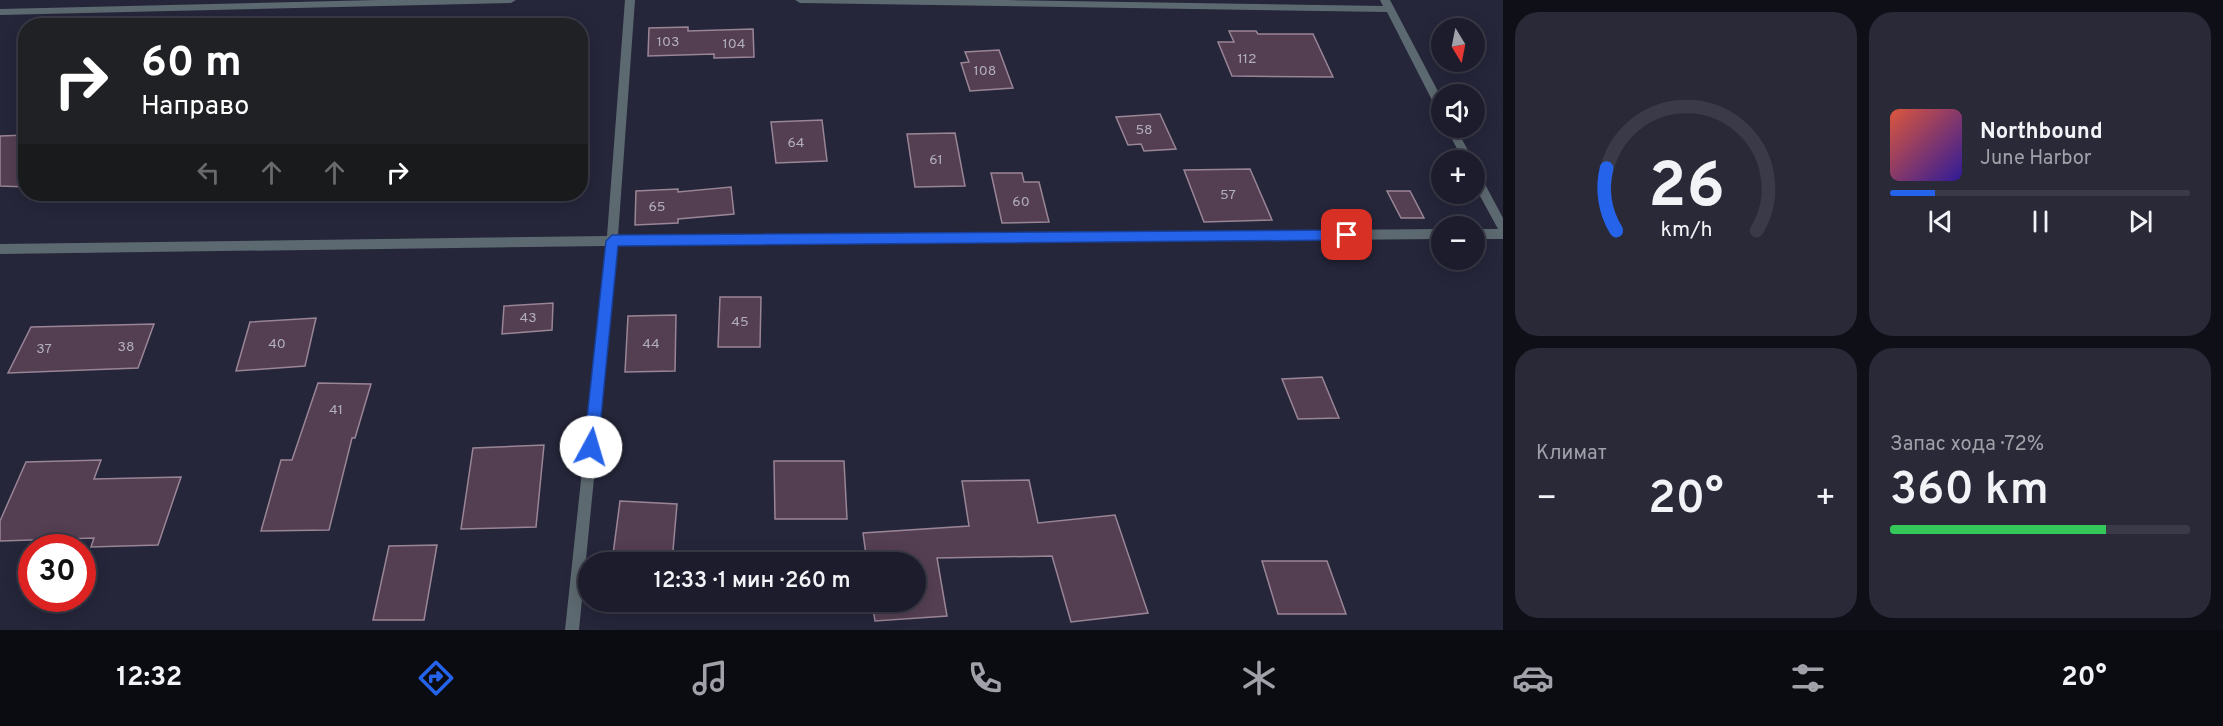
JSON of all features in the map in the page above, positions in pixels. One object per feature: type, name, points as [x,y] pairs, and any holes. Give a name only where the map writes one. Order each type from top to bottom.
[{"type":"street","points":[[0,12],[511,0]]},
{"type":"street","points":[[572,630],[612,241],[630,0]]},
{"type":"street","points":[[800,0],[1387,5],[1431,89]]},
{"type":"street","points":[[1485,195],[1503,229]]},
{"type":"street","points":[[0,249],[1431,234]]},
{"type":"street","points":[[1485,234],[1503,234]]},
{"type":"building","points":[[688,27],[688,31],[753,29],[754,57],[714,58],[714,54],[648,56],[649,28]]},
{"type":"building","points":[[1229,31],[1256,31],[1258,34],[1313,34],[1333,77],[1232,76],[1218,42],[1234,42]]},
{"type":"building","points":[[999,50],[1013,88],[970,91],[961,63],[969,62],[965,52]]},
{"type":"building","points":[[1160,114],[1176,149],[1144,151],[1141,144],[1128,145],[1116,117]]},
{"type":"building","points":[[822,120],[827,161],[776,163],[771,122]]},
{"type":"building","points":[[955,133],[965,186],[915,187],[907,134]]},
{"type":"building","points":[[18,135],[18,187],[0,186],[0,136]]},
{"type":"building","points":[[1250,169],[1272,220],[1204,222],[1184,170]]},
{"type":"building","points":[[991,173],[1022,173],[1024,182],[1039,182],[1049,222],[1002,223]]},
{"type":"building","points":[[731,187],[734,214],[678,219],[678,223],[635,225],[636,191],[678,189],[678,192]]},
{"type":"building","points":[[1387,191],[1410,191],[1424,218],[1401,218]]},
{"type":"building","points":[[720,297],[761,297],[760,347],[718,347]]},
{"type":"building","points":[[553,303],[552,330],[502,334],[504,306]]},
{"type":"building","points":[[676,315],[675,371],[625,372],[628,316]]},
{"type":"building","points":[[316,318],[305,366],[236,371],[250,322]]},
{"type":"building","points":[[154,324],[138,368],[8,373],[31,327]]},
{"type":"building","points":[[1322,377],[1339,418],[1298,419],[1282,379]]},
{"type":"building","points":[[318,383],[371,384],[355,438],[352,438],[329,530],[261,531],[281,460],[292,460]]},
{"type":"building","points":[[544,445],[536,527],[461,529],[473,448]]},
{"type":"building","points":[[101,460],[94,479],[181,477],[158,545],[96,547],[96,534],[18,534],[18,540],[0,541],[0,521],[26,462]]},
{"type":"building","points":[[774,461],[844,461],[847,519],[775,519]]},
{"type":"building","points":[[1029,480],[1038,523],[1115,515],[1148,613],[1071,622],[1052,556],[937,558],[947,616],[875,621],[874,612],[926,612],[926,552],[866,552],[863,533],[969,526],[962,481]]},
{"type":"building","points":[[620,501],[677,504],[673,552],[613,552]]},
{"type":"building","points":[[437,545],[424,620],[373,620],[389,546]]},
{"type":"building","points":[[1262,561],[1327,561],[1346,614],[1278,614]]},
{"type":"route","points":[[591,447],[612,241],[1347,235]]}]
